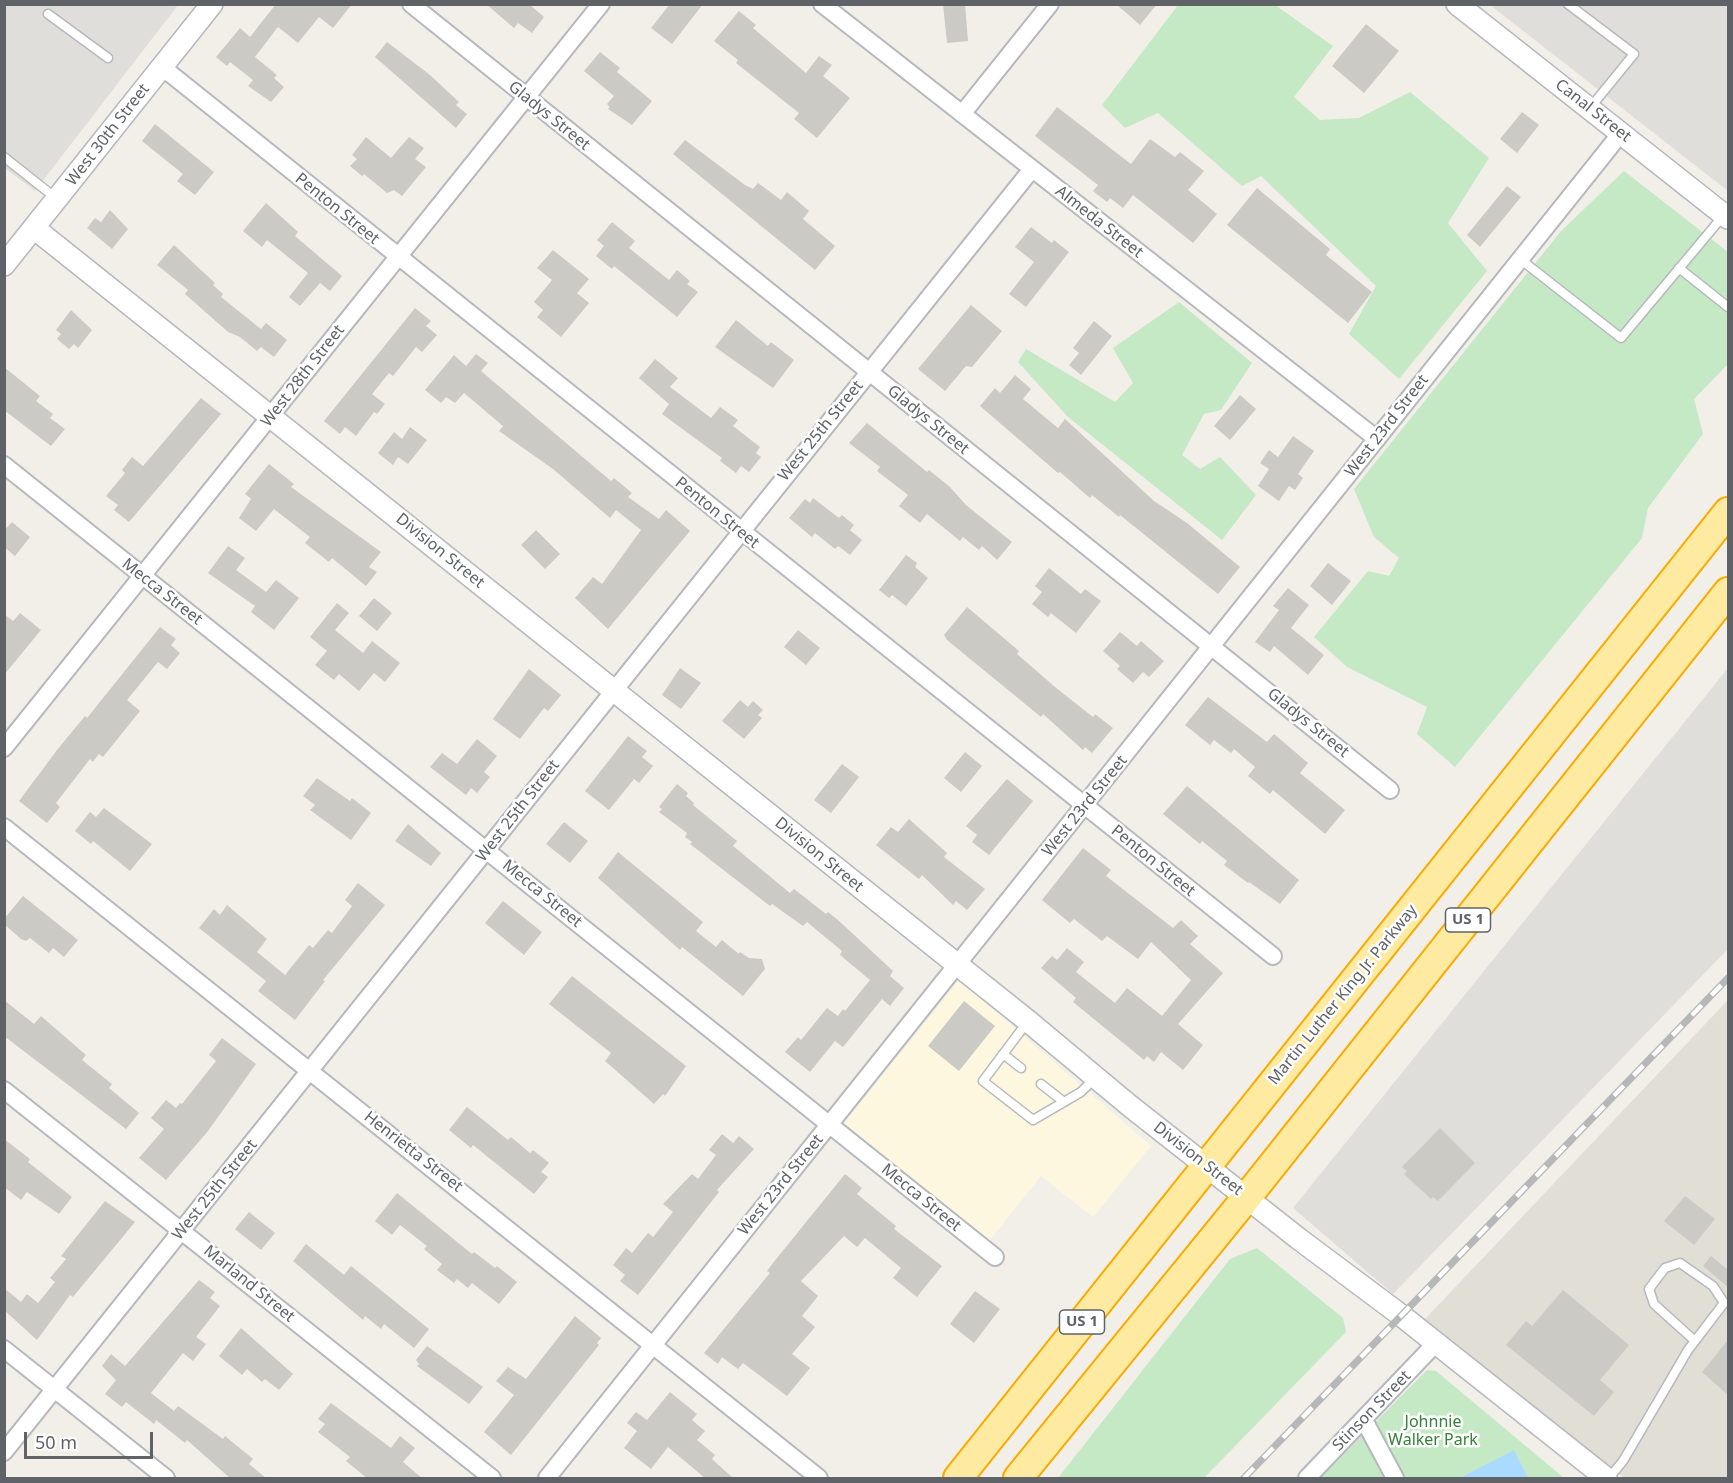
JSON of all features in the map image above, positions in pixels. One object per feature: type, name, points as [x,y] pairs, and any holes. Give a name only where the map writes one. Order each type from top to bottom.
[{"type":"highway","name":"Martin Luther King Jr. Parkway","points":[[958,1479],[1728,513]]},
{"type":"highway","name":"US 1","points":[[1018,1479],[1247,1197],[1728,592]]},
{"type":"street","name":"West 30th Street","points":[[4,265],[212,4]]},
{"type":"street","name":"Gladys Street","points":[[411,4],[1390,790]]},
{"type":"street","name":"West 28th Street","points":[[4,748],[601,4]]},
{"type":"street","name":"Almeda Street","points":[[822,4],[1377,439]]},
{"type":"street","points":[[962,114],[1050,4]]},
{"type":"street","name":"Canal Street","points":[[1457,4],[1726,216]]},
{"type":"street","name":"Penton Street","points":[[162,67],[740,532],[1273,956]]},
{"type":"street","name":"West 23rd Street","points":[[547,1479],[1213,647],[1621,132]]},
{"type":"street","name":"West 25th Street","points":[[4,1452],[1032,169]]},
{"type":"street","name":"Division Street","points":[[34,228],[1028,1021],[1095,1077],[1607,1479]]},
{"type":"street","name":"Mecca Street","points":[[4,465],[995,1257]]},
{"type":"street","name":"Henrietta Street","points":[[4,827],[819,1479]]},
{"type":"street","name":"Marland Street","points":[[4,1090],[492,1479]]},
{"type":"street","name":"Stinson Street","points":[[1307,1479],[1436,1343]]},
{"type":"street","points":[[4,1349],[166,1479]]},
{"type":"street","points":[[1364,1420],[1395,1479]]},
{"type":"lane","points":[[1568,4],[1634,54],[1590,108]]},
{"type":"lane","points":[[48,14],[108,58]]},
{"type":"lane","points":[[4,157],[57,199]]},
{"type":"lane","points":[[1520,260],[1621,338],[1726,216]]},
{"type":"lane","points":[[1679,268],[1728,307]]},
{"type":"lane","points":[[1028,1021],[983,1081],[1033,1120],[1082,1092],[1095,1077]]},
{"type":"lane","points":[[1003,1054],[1021,1068]]},
{"type":"lane","points":[[1041,1084],[1064,1102]]},
{"type":"lane","points":[[1607,1479],[1623,1461],[1667,1383],[1724,1303],[1713,1286],[1680,1263],[1665,1268],[1650,1289],[1654,1304],[1695,1341]]},
{"type":"shaded area","points":[[4,5],[178,5],[35,191],[5,168]]},
{"type":"shaded area","points":[[1490,5],[1728,5],[1728,191]]},
{"type":"shaded area","points":[[1728,668],[1728,949],[1393,1294],[1293,1208]]},
{"type":"shaded area","points":[[959,980],[1151,1146],[1093,1217],[1041,1176],[989,1241],[844,1123]]},
{"type":"shaded area","points":[[1728,1000],[1728,1478],[1624,1478],[1425,1319]]},
{"type":"green space","points":[[1178,5],[1275,5],[1333,46],[1294,97],[1320,120],[1359,118],[1410,92],[1489,158],[1448,223],[1487,271],[1399,379],[1349,334],[1376,286],[1261,176],[1242,186],[1158,113],[1125,128],[1102,105]]},
{"type":"green space","points":[[1624,171],[1728,252],[1728,364],[1694,399],[1703,434],[1648,508],[1642,538],[1455,767],[1417,734],[1427,707],[1347,667],[1314,637],[1368,571],[1389,576],[1399,558],[1374,537],[1354,489],[1561,231]]},
{"type":"green space","points":[[1179,302],[1252,363],[1221,410],[1204,414],[1182,455],[1200,469],[1220,457],[1256,495],[1222,540],[1068,417],[1018,362],[1026,349],[1115,402],[1133,383],[1113,348]]},
{"type":"green space","points":[[1257,1248],[1343,1318],[1346,1332],[1204,1478],[1058,1478],[1230,1259]]},
{"type":"green space","name":"Johnnie Walker Park","points":[[1427,1370],[1436,1371],[1564,1478],[1320,1478]]},
{"type":"water","points":[[1514,1450],[1528,1478],[1460,1478]]},
{"type":"building","points":[[276,4],[352,4],[333,28],[319,17],[298,43],[278,27],[255,57],[277,75],[274,78],[284,87],[271,102],[248,86],[253,80],[230,62],[227,66],[216,57],[240,28],[250,37]]},
{"type":"building","points":[[486,4],[529,4],[544,17],[532,33],[518,23],[514,28]]},
{"type":"building","points":[[670,4],[703,4],[672,44],[651,28]]},
{"type":"building","points":[[943,4],[965,4],[968,41],[947,43]]},
{"type":"building","points":[[1116,4],[1157,4],[1140,25]]},
{"type":"building","points":[[739,11],[756,25],[753,28],[806,73],[819,56],[832,65],[823,76],[850,98],[817,138],[794,119],[799,113],[736,63],[738,60],[714,41]]},
{"type":"building","points":[[1366,24],[1399,51],[1364,93],[1332,66]]},
{"type":"building","points":[[387,42],[430,75],[459,102],[456,105],[467,114],[456,128],[375,57]]},
{"type":"building","points":[[600,52],[620,68],[617,72],[652,101],[632,125],[608,109],[610,107],[607,104],[614,96],[584,71]]},
{"type":"building","points":[[1057,107],[1131,164],[1150,139],[1175,157],[1180,152],[1204,171],[1188,190],[1217,214],[1193,243],[1133,195],[1123,208],[1110,198],[1107,202],[1093,191],[1098,185],[1035,136]]},
{"type":"building","points":[[1522,112],[1539,125],[1517,153],[1500,139]]},
{"type":"building","points":[[155,124],[214,172],[195,195],[177,181],[183,174],[142,141]]},
{"type":"building","points":[[366,137],[391,158],[409,137],[424,148],[415,159],[426,167],[402,196],[394,190],[387,193],[350,166],[357,159],[352,155]]},
{"type":"building","points":[[685,140],[745,185],[753,189],[758,183],[781,200],[787,192],[809,211],[803,219],[835,246],[815,270],[673,154]]},
{"type":"building","points":[[1507,186],[1521,197],[1480,247],[1467,235]]},
{"type":"building","points":[[1257,188],[1330,249],[1326,255],[1372,292],[1348,323],[1227,225]]},
{"type":"building","points":[[266,203],[298,232],[295,236],[342,276],[330,291],[320,283],[300,306],[289,297],[308,273],[267,240],[262,247],[243,231]]},
{"type":"building","points":[[110,210],[128,229],[112,249],[87,228],[95,218],[101,222]]},
{"type":"building","points":[[612,222],[635,241],[629,248],[669,280],[677,270],[690,281],[687,284],[698,292],[677,317],[614,266],[612,269],[596,256],[604,246],[597,240]]},
{"type":"building","points":[[1031,227],[1052,243],[1054,240],[1069,252],[1026,307],[1009,294],[1034,262],[1015,247]]},
{"type":"building","points":[[174,245],[215,283],[213,285],[223,294],[221,297],[261,329],[266,323],[287,340],[274,357],[261,347],[257,351],[240,337],[228,332],[185,294],[188,290],[157,265]]},
{"type":"building","points":[[553,250],[589,279],[577,293],[589,303],[561,337],[537,317],[543,310],[534,302],[552,280],[537,268]]},
{"type":"building","points":[[971,305],[1002,331],[972,367],[966,366],[945,391],[918,369]]},
{"type":"building","points":[[415,308],[431,321],[426,326],[437,335],[422,352],[416,347],[393,376],[389,373],[372,394],[385,404],[377,414],[374,412],[356,436],[345,427],[340,434],[324,421]]},
{"type":"building","points":[[71,310],[92,330],[78,348],[74,344],[69,349],[57,339],[61,334],[56,330]]},
{"type":"building","points":[[736,320],[768,346],[771,342],[794,360],[773,388],[715,347]]},
{"type":"building","points":[[1094,321],[1112,336],[1081,375],[1069,365],[1079,353],[1073,348]]},
{"type":"building","points":[[476,354],[488,363],[481,371],[611,481],[614,478],[632,493],[628,497],[659,519],[666,510],[690,531],[608,629],[575,598],[593,577],[602,584],[641,530],[616,510],[610,518],[553,469],[499,431],[503,426],[464,393],[455,403],[446,397],[441,403],[425,390],[454,355],[466,366]]},
{"type":"building","points":[[655,359],[678,378],[670,387],[711,418],[720,407],[738,420],[733,426],[760,447],[756,453],[761,457],[749,472],[741,466],[736,473],[720,461],[722,458],[662,414],[669,404],[639,378]]},
{"type":"building","points":[[4,367],[40,396],[36,401],[53,414],[50,418],[65,429],[51,446],[4,410]]},
{"type":"building","points":[[1015,375],[1031,389],[1023,399],[1058,428],[1065,419],[1154,501],[1187,523],[1240,567],[1218,594],[1120,515],[1119,517],[1092,495],[1090,498],[1060,472],[1058,473],[980,406],[995,388],[1000,393]]},
{"type":"building","points":[[1240,395],[1256,409],[1230,440],[1214,426]]},
{"type":"building","points":[[201,398],[221,414],[129,522],[114,510],[118,505],[106,496],[125,473],[122,470],[132,457],[143,466]]},
{"type":"building","points":[[867,423],[927,472],[929,470],[950,487],[966,505],[1012,542],[997,560],[982,546],[979,550],[963,537],[960,541],[927,514],[920,523],[899,506],[908,495],[877,471],[880,467],[849,443]]},
{"type":"building","points":[[410,427],[427,440],[408,464],[398,457],[393,465],[378,453],[394,432],[402,439]]},
{"type":"building","points":[[1293,436],[1314,451],[1298,474],[1303,478],[1295,490],[1289,486],[1279,501],[1258,486],[1269,469],[1260,463],[1269,450],[1278,457]]},
{"type":"building","points":[[269,464],[294,484],[291,487],[381,552],[369,567],[377,572],[366,586],[332,558],[329,562],[305,543],[310,537],[274,509],[256,531],[239,518],[251,499],[245,494]]},
{"type":"building","points":[[813,498],[839,518],[842,515],[854,525],[850,530],[862,540],[850,555],[838,546],[835,549],[815,533],[812,537],[789,518],[805,499],[810,503]]},
{"type":"building","points":[[12,522],[30,537],[15,556],[4,547],[4,531]]},
{"type":"building","points":[[536,530],[560,554],[545,569],[521,545]]},
{"type":"building","points":[[228,546],[245,558],[236,570],[266,592],[276,580],[299,598],[274,630],[251,612],[255,606],[208,573]]},
{"type":"building","points":[[906,555],[917,563],[915,567],[928,578],[906,606],[892,595],[889,598],[879,590]]},
{"type":"building","points":[[1328,563],[1351,581],[1332,605],[1310,586]]},
{"type":"building","points":[[1049,568],[1081,594],[1085,589],[1101,601],[1076,633],[1051,613],[1048,617],[1032,604],[1042,592],[1035,586]]},
{"type":"building","points":[[1288,588],[1309,605],[1291,628],[1324,655],[1308,675],[1274,646],[1270,652],[1255,642],[1279,610],[1273,606]]},
{"type":"building","points":[[374,598],[392,613],[377,631],[359,616]]},
{"type":"building","points":[[337,603],[349,613],[335,630],[363,653],[372,641],[400,663],[385,682],[374,673],[359,691],[339,674],[334,680],[315,665],[327,651],[310,637]]},
{"type":"building","points":[[967,607],[1019,651],[1017,654],[1055,687],[1093,717],[1095,714],[1113,728],[1092,753],[1085,747],[1083,750],[1043,714],[1041,717],[947,640],[944,635]]},
{"type":"building","points":[[20,613],[41,630],[4,675],[4,614],[13,621]]},
{"type":"building","points":[[160,627],[176,639],[171,645],[180,653],[167,669],[158,662],[127,700],[140,711],[103,757],[99,754],[93,762],[90,759],[56,803],[60,807],[47,823],[19,801],[57,750],[85,716],[87,718]]},
{"type":"building","points":[[798,630],[820,648],[806,665],[784,647]]},
{"type":"building","points":[[1120,632],[1137,646],[1141,641],[1164,661],[1149,677],[1143,672],[1133,683],[1117,669],[1120,666],[1103,651]]},
{"type":"building","points":[[680,668],[701,683],[681,709],[662,695]]},
{"type":"building","points":[[529,669],[561,695],[548,711],[544,708],[520,739],[493,719]]},
{"type":"building","points":[[1208,697],[1267,742],[1274,734],[1308,763],[1300,773],[1345,810],[1325,834],[1273,790],[1270,794],[1248,776],[1255,767],[1234,749],[1231,753],[1214,740],[1210,745],[1185,725]]},
{"type":"building","points":[[740,700],[748,707],[753,701],[763,710],[758,715],[762,718],[744,739],[722,721]]},
{"type":"building","points":[[628,736],[647,751],[642,757],[653,766],[639,783],[634,779],[609,810],[585,791]]},
{"type":"building","points":[[477,739],[497,756],[484,772],[490,777],[477,793],[471,788],[466,795],[430,767],[442,753],[457,764]]},
{"type":"building","points":[[965,752],[982,766],[961,792],[944,778]]},
{"type":"building","points":[[842,764],[859,777],[831,813],[814,800]]},
{"type":"building","points":[[317,778],[350,801],[352,798],[371,813],[351,840],[310,810],[315,805],[303,796]]},
{"type":"building","points":[[1007,779],[1033,801],[989,855],[972,842],[977,835],[966,826]]},
{"type":"building","points":[[677,784],[688,793],[686,796],[694,803],[693,805],[737,841],[733,846],[790,893],[794,889],[826,914],[828,912],[838,920],[893,971],[890,976],[904,988],[890,1006],[882,999],[843,1047],[835,1041],[810,1072],[785,1052],[798,1037],[801,1040],[827,1008],[838,1016],[843,1009],[845,1011],[870,980],[840,955],[842,951],[807,922],[803,926],[772,904],[770,906],[690,844],[692,842],[685,837],[687,833],[659,812],[662,809],[659,807]]},
{"type":"building","points":[[1187,786],[1299,880],[1280,904],[1224,865],[1227,861],[1202,841],[1200,844],[1163,814]]},
{"type":"building","points":[[104,808],[152,844],[130,871],[93,841],[91,844],[75,831],[90,812],[96,817]]},
{"type":"building","points":[[909,819],[947,853],[944,857],[985,889],[967,910],[956,901],[953,905],[922,875],[919,879],[876,845],[891,827],[898,832]]},
{"type":"building","points":[[564,822],[588,841],[570,863],[546,844]]},
{"type":"building","points":[[408,824],[441,853],[431,866],[395,841]]},
{"type":"building","points":[[1083,848],[1111,870],[1106,876],[1173,928],[1181,920],[1198,936],[1190,944],[1223,973],[1178,1024],[1203,1045],[1183,1070],[1161,1052],[1154,1062],[1147,1056],[1144,1060],[1073,1002],[1076,998],[1041,968],[1052,956],[1057,960],[1067,948],[1084,962],[1076,972],[1115,1003],[1127,988],[1162,1016],[1191,980],[1151,942],[1138,959],[1107,936],[1102,941],[1074,919],[1070,923],[1042,900]]},
{"type":"building","points":[[618,852],[703,922],[696,931],[716,947],[722,940],[739,954],[740,952],[749,958],[762,959],[765,969],[743,996],[682,947],[680,950],[598,878]]},
{"type":"building","points":[[358,883],[385,905],[323,980],[325,981],[295,1020],[258,991],[266,981],[199,928],[214,909],[220,915],[227,905],[267,939],[257,952],[285,975],[309,945],[313,948],[328,930],[332,933],[352,906],[345,900]]},
{"type":"building","points":[[23,896],[78,940],[64,957],[53,948],[49,953],[30,938],[26,941],[21,939],[4,924],[4,919]]},
{"type":"building","points":[[503,901],[542,932],[524,955],[485,923]]},
{"type":"building","points":[[572,976],[686,1066],[665,1096],[663,1094],[654,1104],[605,1061],[611,1053],[549,1004]]},
{"type":"building","points":[[4,1000],[34,1024],[41,1016],[86,1055],[82,1060],[112,1084],[109,1088],[139,1113],[126,1129],[4,1036]]},
{"type":"building","points":[[964,1001],[995,1026],[959,1071],[928,1046]]},
{"type":"building","points":[[222,1038],[256,1064],[208,1131],[166,1180],[139,1158],[164,1129],[151,1118],[166,1100],[176,1108],[180,1103],[182,1104],[216,1061],[209,1055]]},
{"type":"building","points":[[467,1107],[508,1140],[511,1137],[530,1153],[533,1150],[549,1163],[541,1172],[548,1177],[534,1194],[473,1145],[471,1148],[449,1130]]},
{"type":"building","points":[[1440,1128],[1475,1163],[1438,1201],[1433,1197],[1431,1199],[1404,1174],[1407,1171],[1402,1167]]},
{"type":"building","points":[[722,1134],[733,1143],[739,1136],[754,1149],[717,1190],[719,1192],[638,1295],[620,1281],[625,1275],[613,1265],[626,1248],[632,1253],[648,1233],[653,1237],[673,1212],[663,1204],[692,1174],[698,1179],[716,1155],[709,1150]]},
{"type":"building","points":[[4,1139],[30,1159],[28,1162],[72,1197],[59,1214],[27,1192],[21,1200],[4,1187]]},
{"type":"building","points":[[845,1174],[862,1188],[857,1194],[896,1226],[894,1229],[942,1266],[917,1297],[893,1278],[901,1268],[865,1238],[857,1247],[844,1236],[801,1281],[818,1296],[802,1316],[815,1327],[792,1354],[810,1368],[787,1396],[743,1363],[738,1369],[722,1357],[718,1364],[704,1353],[770,1273],[767,1271]]},
{"type":"building","points":[[397,1193],[472,1254],[474,1252],[495,1268],[497,1266],[517,1282],[499,1304],[472,1283],[468,1288],[457,1279],[454,1283],[437,1270],[442,1264],[424,1249],[427,1246],[400,1225],[392,1235],[375,1221]]},
{"type":"building","points":[[1685,1196],[1715,1219],[1694,1245],[1664,1221]]},
{"type":"building","points":[[105,1201],[135,1222],[73,1297],[70,1295],[37,1340],[4,1310],[4,1288],[21,1302],[27,1294],[38,1303],[55,1282],[50,1278],[66,1259],[61,1256]]},
{"type":"building","points":[[249,1212],[275,1233],[261,1250],[235,1229]]},
{"type":"building","points":[[306,1244],[344,1275],[351,1266],[429,1329],[414,1348],[384,1324],[381,1329],[365,1316],[363,1320],[293,1261]]},
{"type":"building","points":[[1711,1256],[1728,1270],[1728,1287],[1703,1266]]},
{"type":"building","points":[[199,1280],[215,1292],[210,1298],[220,1306],[196,1337],[206,1344],[193,1361],[183,1353],[151,1393],[174,1411],[178,1406],[223,1439],[225,1436],[253,1459],[249,1464],[267,1479],[231,1479],[187,1440],[185,1443],[156,1420],[154,1424],[126,1402],[122,1407],[105,1394],[116,1380],[102,1366],[111,1354],[125,1366]]},
{"type":"building","points":[[1563,1290],[1629,1345],[1600,1380],[1614,1392],[1594,1416],[1506,1345],[1526,1321],[1532,1326]]},
{"type":"building","points":[[975,1291],[1000,1309],[974,1343],[950,1324]]},
{"type":"building","points":[[575,1316],[601,1338],[597,1343],[599,1345],[511,1455],[484,1432],[514,1395],[496,1381],[508,1367],[526,1379]]},
{"type":"building","points":[[241,1328],[293,1374],[279,1390],[265,1379],[262,1382],[247,1369],[242,1375],[219,1356]]},
{"type":"building","points":[[1728,1340],[1728,1395],[1702,1372]]},
{"type":"building","points":[[427,1346],[483,1387],[469,1404],[417,1366],[419,1364],[416,1360]]},
{"type":"building","points":[[670,1392],[697,1414],[692,1420],[705,1431],[697,1440],[715,1455],[712,1459],[734,1479],[706,1479],[668,1447],[651,1469],[624,1448],[637,1431],[627,1423],[636,1412],[647,1420]]},
{"type":"building","points":[[331,1403],[391,1448],[400,1436],[415,1448],[403,1462],[423,1479],[368,1479],[346,1461],[350,1457],[318,1432],[325,1424],[318,1419]]},
{"type":"railway","points":[[1244,1478],[1728,978]]}]
